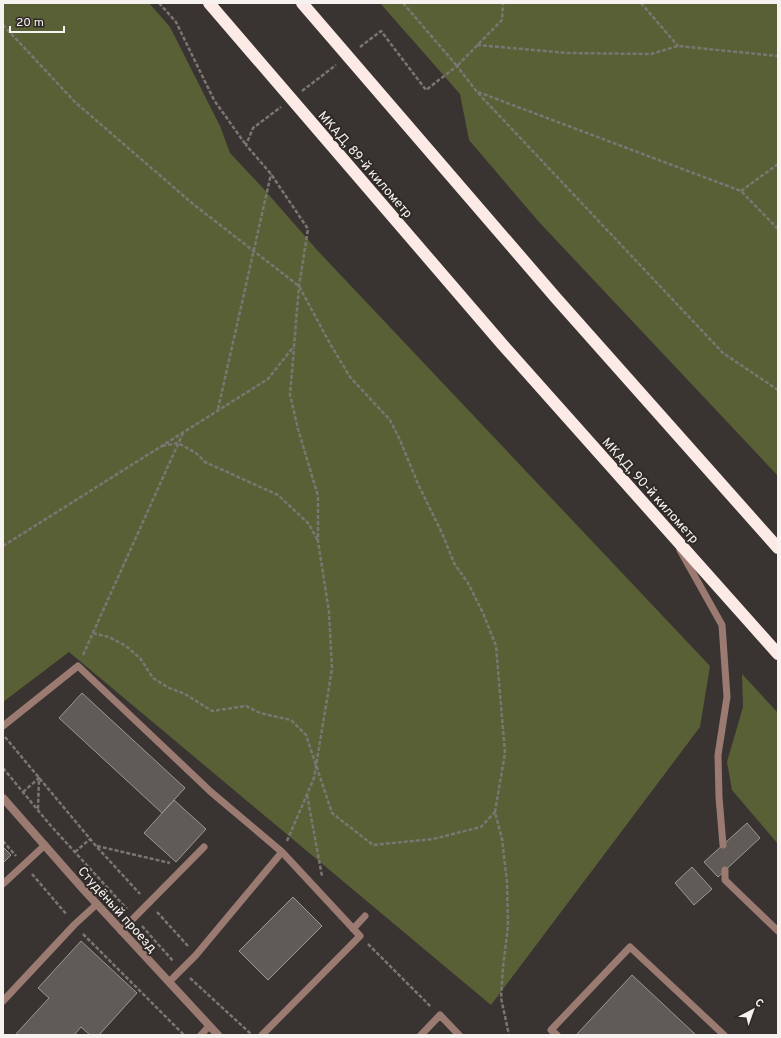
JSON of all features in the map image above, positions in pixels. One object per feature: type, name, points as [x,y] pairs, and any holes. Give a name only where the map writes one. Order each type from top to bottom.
[{"type":"highway","name":"МКАД, 89-й километр","points":[[209,3],[502,344]]},
{"type":"highway","points":[[302,3],[556,298],[778,548]]},
{"type":"highway","name":"МКАД, 90-й километр","points":[[502,344],[778,654]]},
{"type":"street","name":"Студёный проезд","points":[[3,798],[121,931],[218,1035]]},
{"type":"lane","points":[[670,532],[722,626],[727,697],[718,755],[719,797],[723,845]]},
{"type":"lane","points":[[3,726],[78,666],[211,792],[282,852],[360,936],[262,1035]]},
{"type":"lane","points":[[3,884],[45,845]]},
{"type":"lane","points":[[121,931],[204,847]]},
{"type":"lane","points":[[169,982],[196,955],[282,852]]},
{"type":"lane","points":[[725,870],[725,880],[778,930]]},
{"type":"lane","points":[[3,1001],[75,924],[97,904]]},
{"type":"lane","points":[[353,929],[365,916]]},
{"type":"lane","points":[[557,1035],[552,1030],[630,946],[724,1035]]},
{"type":"lane","points":[[421,1035],[440,1015],[459,1035]]},
{"type":"lane","points":[[201,1035],[209,1026]]},
{"type":"path","points":[[159,3],[176,22],[214,100],[246,145],[271,174],[308,229],[299,286],[290,395],[318,496],[318,541],[329,612],[332,669],[314,778],[282,852]]},
{"type":"path","points":[[404,3],[477,92],[723,353],[778,390]]},
{"type":"path","points":[[357,49],[381,31],[426,90],[457,66],[502,20],[503,3]]},
{"type":"path","points":[[641,3],[678,46]]},
{"type":"path","points":[[3,25],[75,102],[193,204],[299,286],[350,377],[390,420],[424,498],[442,533],[454,563],[468,583],[483,613],[496,646],[505,753],[495,812],[502,839],[507,882],[508,926],[501,998],[509,1035]]},
{"type":"path","points":[[477,45],[568,53],[652,54],[678,46],[778,56]]},
{"type":"path","points":[[302,91],[338,63]]},
{"type":"path","points":[[477,92],[741,191],[778,229]]},
{"type":"path","points":[[246,145],[253,128],[283,105]]},
{"type":"path","points":[[741,191],[778,164]]},
{"type":"path","points":[[218,410],[271,174]]},
{"type":"path","points":[[3,546],[268,379],[294,346]]},
{"type":"path","points":[[78,666],[183,433]]},
{"type":"path","points":[[161,447],[178,443],[196,452],[206,462],[278,495],[309,524],[318,541]]},
{"type":"path","points":[[93,633],[109,637],[126,646],[140,658],[153,678],[169,688],[185,694],[212,711],[246,706],[260,713],[291,720],[306,735],[332,812],[373,844],[433,839],[481,827],[495,812]]},
{"type":"path","points":[[3,734],[96,846],[196,955]]},
{"type":"path","points":[[3,768],[75,852],[181,970],[252,1035]]},
{"type":"path","points":[[23,792],[39,778]]},
{"type":"path","points":[[38,809],[39,778]]},
{"type":"path","points":[[307,794],[326,900]]},
{"type":"path","points":[[75,852],[90,838]]},
{"type":"path","points":[[3,841],[90,942],[184,1035]]},
{"type":"path","points":[[96,846],[185,867]]},
{"type":"path","points":[[360,936],[440,1015]]},
{"type":"green space","points":[[3,3],[149,3],[170,27],[220,126],[230,153],[317,250],[710,666],[700,727],[491,1005],[69,652],[3,702]]},
{"type":"green space","points":[[380,3],[778,3],[778,476],[539,222],[469,140],[460,94]]},
{"type":"green space","points":[[742,674],[778,713],[778,844],[732,790],[727,762],[743,707]]},
{"type":"building","points":[[82,693],[185,788],[162,813],[59,718]]},
{"type":"building","points":[[174,800],[206,829],[176,862],[144,833]]},
{"type":"building","points":[[747,823],[760,838],[718,877],[704,862]]},
{"type":"building","points":[[3,847],[11,855],[3,863]]},
{"type":"building","points":[[692,867],[712,889],[694,905],[675,883]]},
{"type":"building","points":[[293,897],[322,926],[268,980],[239,951]]},
{"type":"building","points":[[81,941],[137,993],[99,1035],[90,1035],[81,1027],[74,1035],[15,1035],[49,998],[38,988]]},
{"type":"building","points":[[632,975],[696,1035],[578,1035],[577,1034]]}]
